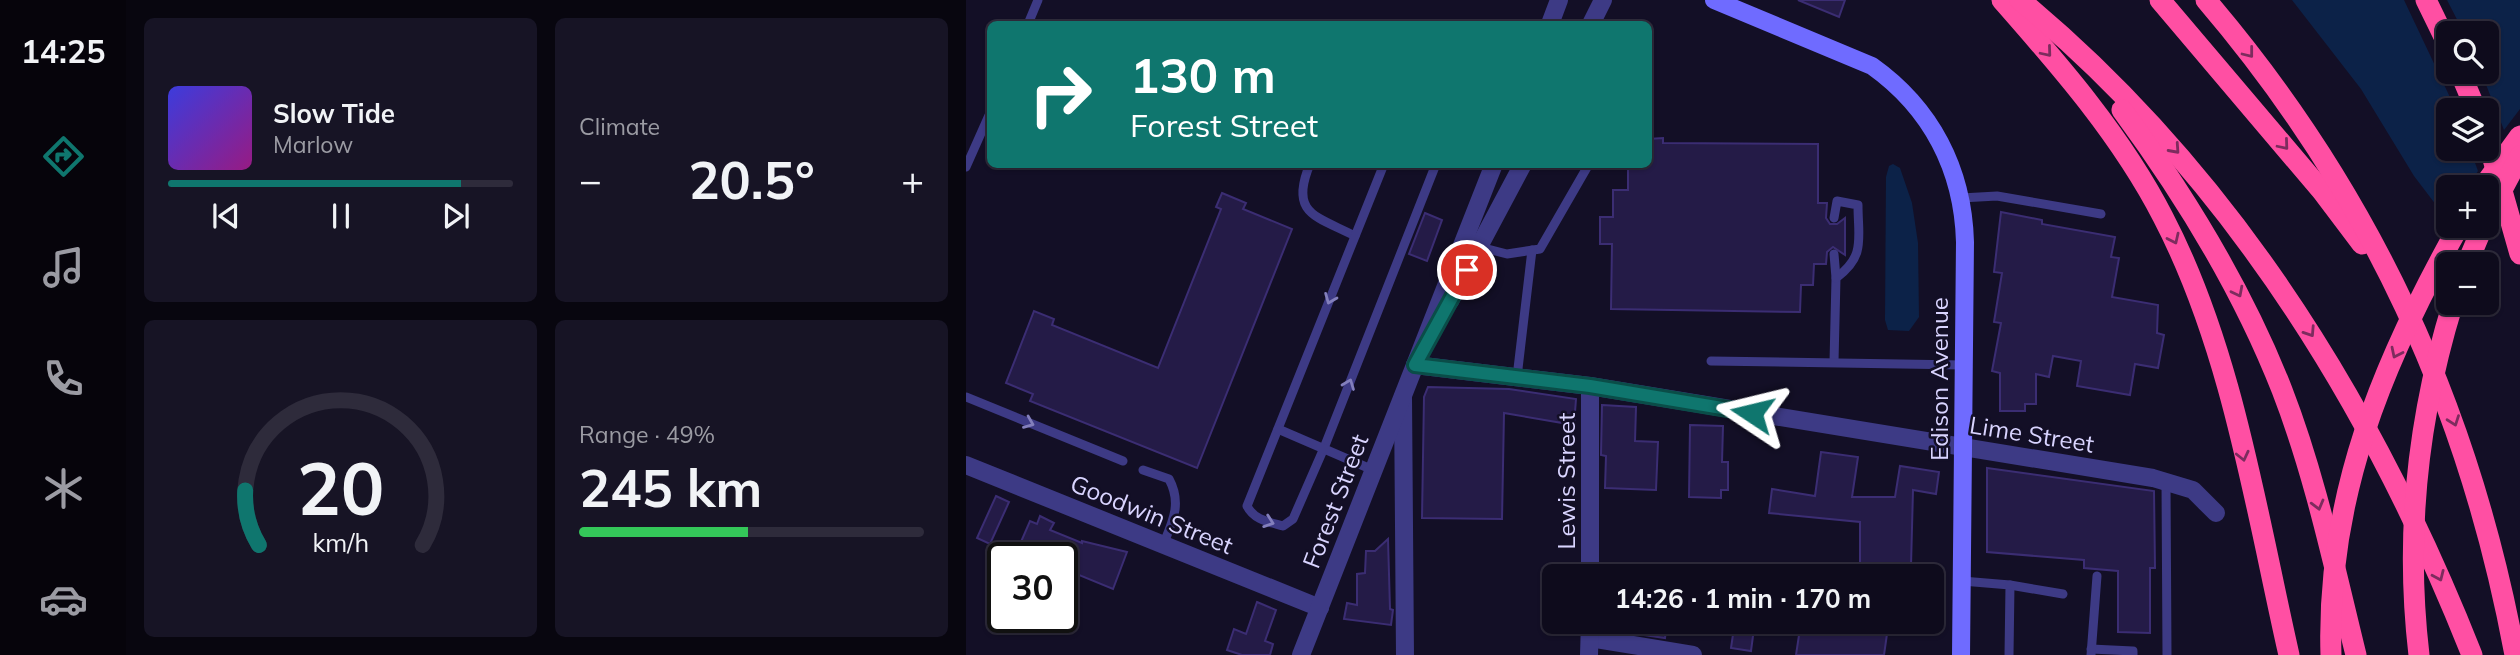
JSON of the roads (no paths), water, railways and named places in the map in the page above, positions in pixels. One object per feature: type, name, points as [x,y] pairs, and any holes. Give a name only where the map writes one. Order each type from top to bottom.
[{"type":"highway","points":[[2002,0],[2069,78],[2118,145],[2153,198],[2185,262],[2204,309],[2223,371],[2289,655]]},
{"type":"highway","points":[[2020,0],[2078,53],[2189,165],[2248,241],[2301,319],[2392,476],[2472,655]]},
{"type":"highway","points":[[2160,0],[2345,221],[2393,288],[2424,345]]},
{"type":"highway","points":[[2206,0],[2275,86],[2337,179],[2389,268],[2424,345],[2479,497],[2515,655]]},
{"type":"highway","points":[[2426,0],[2436,21]]},
{"type":"highway","points":[[2078,53],[2137,130],[2191,210],[2223,264],[2257,332],[2302,450],[2356,655]]},
{"type":"highway","points":[[2492,175],[2520,136]]},
{"type":"highway","points":[[2499,195],[2520,156]]},
{"type":"highway","points":[[2494,161],[2520,254]]},
{"type":"highway","points":[[2332,655],[2333,564],[2342,509],[2355,458],[2388,370],[2453,238]]},
{"type":"highway","points":[[2419,655],[2414,576],[2417,481],[2431,386],[2450,315]]},
{"type":"main road","name":"Edison Avenue","points":[[1714,0],[1862,61],[1893,81],[1922,112],[1946,153],[1961,198],[1964,231],[1961,655]]},
{"type":"street","points":[[1550,21],[1559,0]]},
{"type":"street","points":[[1592,21],[1603,0]]},
{"type":"street","name":"Forest Street","points":[[1301,655],[1492,168]]},
{"type":"street","name":"Forest Street","points":[[1415,365],[1521,168]]},
{"type":"street","name":"Lime Street","points":[[1415,365],[1590,386],[2166,481],[2193,490],[2216,513]]},
{"type":"street","name":"Lewis Street","points":[[1590,386],[1590,564]]},
{"type":"street","points":[[1403,394],[1405,655]]},
{"type":"street","name":"Goodwin Street","points":[[966,465],[1320,608]]},
{"type":"street","points":[[1590,638],[1693,655]]},
{"type":"lane","points":[[1029,21],[1038,0]]},
{"type":"lane","points":[[966,167],[987,120]]},
{"type":"lane","points":[[1308,168],[1301,186],[1302,200],[1310,213],[1355,236]]},
{"type":"lane","points":[[1382,168],[1247,506],[1251,514],[1268,522],[1283,526],[1293,519],[1324,448],[1434,168]]},
{"type":"lane","points":[[1480,247],[1507,254],[1540,249],[1587,168]]},
{"type":"lane","points":[[1961,198],[1997,196],[2101,215]]},
{"type":"lane","points":[[1834,218],[1837,201],[1858,205],[1857,258],[1852,267],[1836,278]]},
{"type":"lane","points":[[1517,377],[1532,250]]},
{"type":"lane","points":[[1834,254],[1835,362]]},
{"type":"lane","points":[[1711,361],[1964,365]]},
{"type":"lane","points":[[966,397],[1123,461]]},
{"type":"lane","points":[[1278,429],[1373,470]]},
{"type":"lane","points":[[1143,470],[1169,479],[1176,492],[1176,511],[1163,545]]},
{"type":"lane","points":[[2166,481],[2167,655]]},
{"type":"lane","points":[[2097,576],[2091,652],[2133,651],[2133,655]]},
{"type":"lane","points":[[1962,581],[2010,585],[2063,594]]},
{"type":"lane","points":[[2009,655],[2010,585]]},
{"type":"water","points":[[2292,0],[2520,0],[2520,218],[2499,223],[2499,175],[2436,175],[2436,205],[2414,176],[2361,89]]},
{"type":"water","points":[[1893,164],[1900,168],[1912,203],[1918,243],[1919,317],[1909,331],[1888,330],[1885,320],[1886,177],[1889,166]]}]
